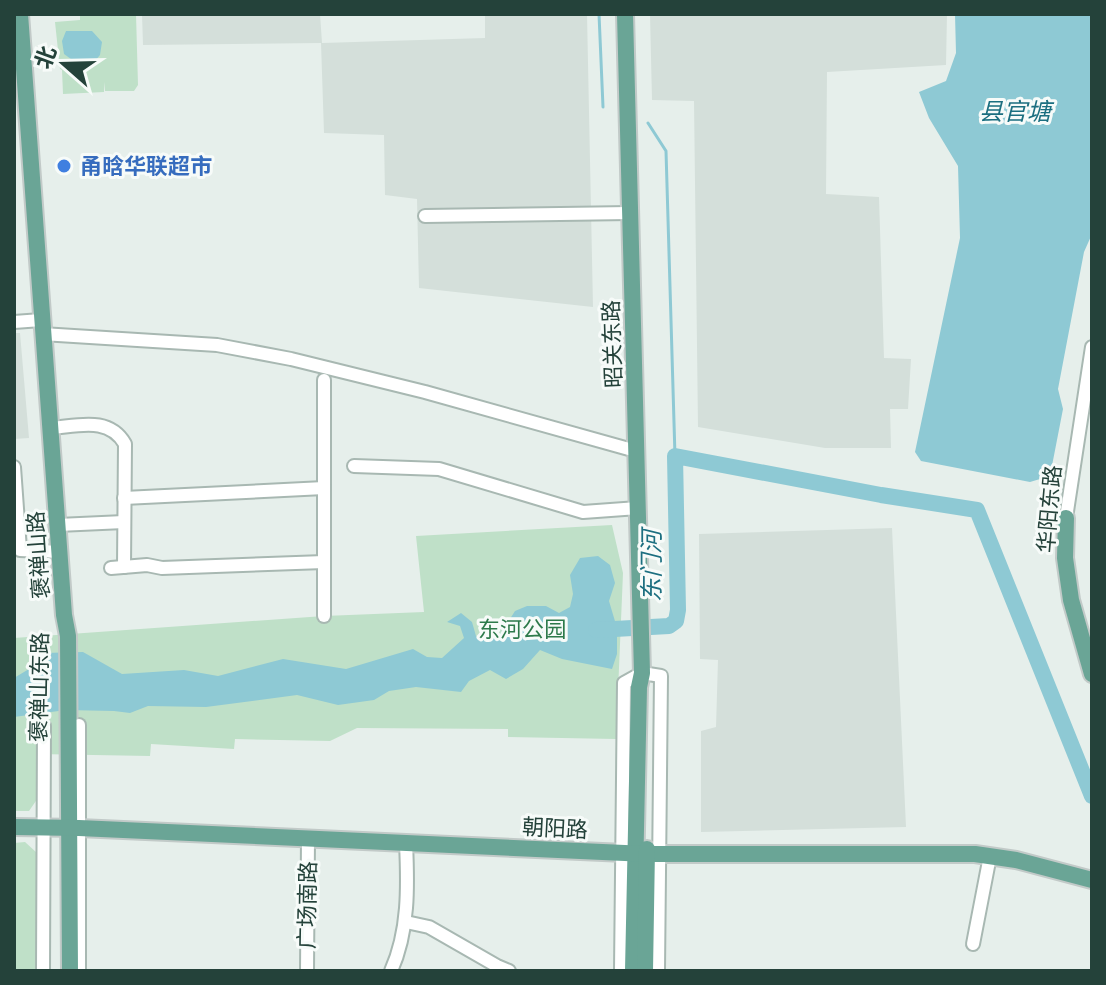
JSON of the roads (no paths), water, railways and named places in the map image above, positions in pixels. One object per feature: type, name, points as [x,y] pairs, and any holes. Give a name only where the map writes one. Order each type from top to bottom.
[{"type":"main road","name":"褒禅山路","points":[[20,14],[20,98],[51,428],[64,615]]},
{"type":"main road","name":"昭关东路","points":[[625,14],[641,604],[642,673],[639,687],[645,971]]},
{"type":"main road","name":"华阳东路","points":[[1066,518],[1065,558],[1071,600],[1092,674]]},
{"type":"main road","name":"褒禅山东路","points":[[60,971],[63,827],[70,716],[64,615]]},
{"type":"main road","name":"朝阳路","points":[[14,827],[641,854],[975,854],[1069,872],[1092,880]]},
{"type":"main road","name":"褒禅山东路","points":[[63,827],[70,971]]},
{"type":"main road","name":"昭关东路","points":[[633,971],[641,854]]},
{"type":"street","points":[[425,216],[630,213]]},
{"type":"street","points":[[14,322],[217,345],[291,359],[425,392],[636,451]]},
{"type":"street","name":"华阳东路","points":[[1066,518],[1092,347]]},
{"type":"street","points":[[324,380],[324,616]]},
{"type":"street","points":[[51,428],[94,424],[112,429],[125,444],[124,522],[118,568],[324,562]]},
{"type":"street","points":[[354,466],[439,469],[583,512],[638,508]]},
{"type":"street","points":[[14,467],[20,550],[60,552]]},
{"type":"street","points":[[124,498],[324,488]]},
{"type":"street","points":[[58,525],[124,522]]},
{"type":"street","points":[[43,971],[63,827],[70,716]]},
{"type":"street","points":[[44,726],[63,827],[79,971]]},
{"type":"street","name":"广场南路","points":[[307,971],[308,838]]},
{"type":"street","points":[[391,971],[406,922],[406,843]]},
{"type":"street","points":[[621,971],[641,854]]},
{"type":"street","points":[[641,854],[658,971]]},
{"type":"street","points":[[973,944],[990,856]]},
{"type":"street","points":[[406,922],[429,927],[509,971]]},
{"type":"water","name":"县官塘","points":[[955,14],[1092,14],[1092,234],[1084,252],[1058,389],[1063,409],[1050,476],[1030,482],[921,461],[915,452],[960,238],[958,166],[929,118],[919,92],[946,81],[956,53]]},
{"type":"water","points":[[66,31],[92,31],[102,42],[100,55],[95,61],[71,59],[64,54],[62,41]]},
{"type":"water","points":[[598,556],[610,565],[615,583],[609,601],[617,628],[617,654],[612,669],[562,659],[540,650],[523,669],[506,679],[490,670],[469,681],[461,692],[416,687],[389,691],[374,700],[338,705],[297,695],[206,707],[148,706],[130,713],[66,710],[14,717],[14,678],[34,666],[43,653],[83,652],[122,674],[184,670],[218,676],[283,659],[346,669],[413,649],[427,657],[442,658],[464,638],[460,626],[447,622],[461,613],[472,622],[476,636],[487,642],[501,633],[515,611],[527,606],[546,606],[559,613],[570,607],[573,594],[570,575],[580,558]]},
{"type":"waterway","points":[[599,14],[603,107]]},
{"type":"waterway","points":[[648,123],[666,151],[675,456]]},
{"type":"waterway","name":"东门河","points":[[596,630],[669,626],[676,621],[675,456],[977,510],[1092,796]]},
{"type":"place","name":"甬晗华联超市","points":[[64,166]]},
{"type":"park label","name":"东河公园","points":[[522,629]]}]
